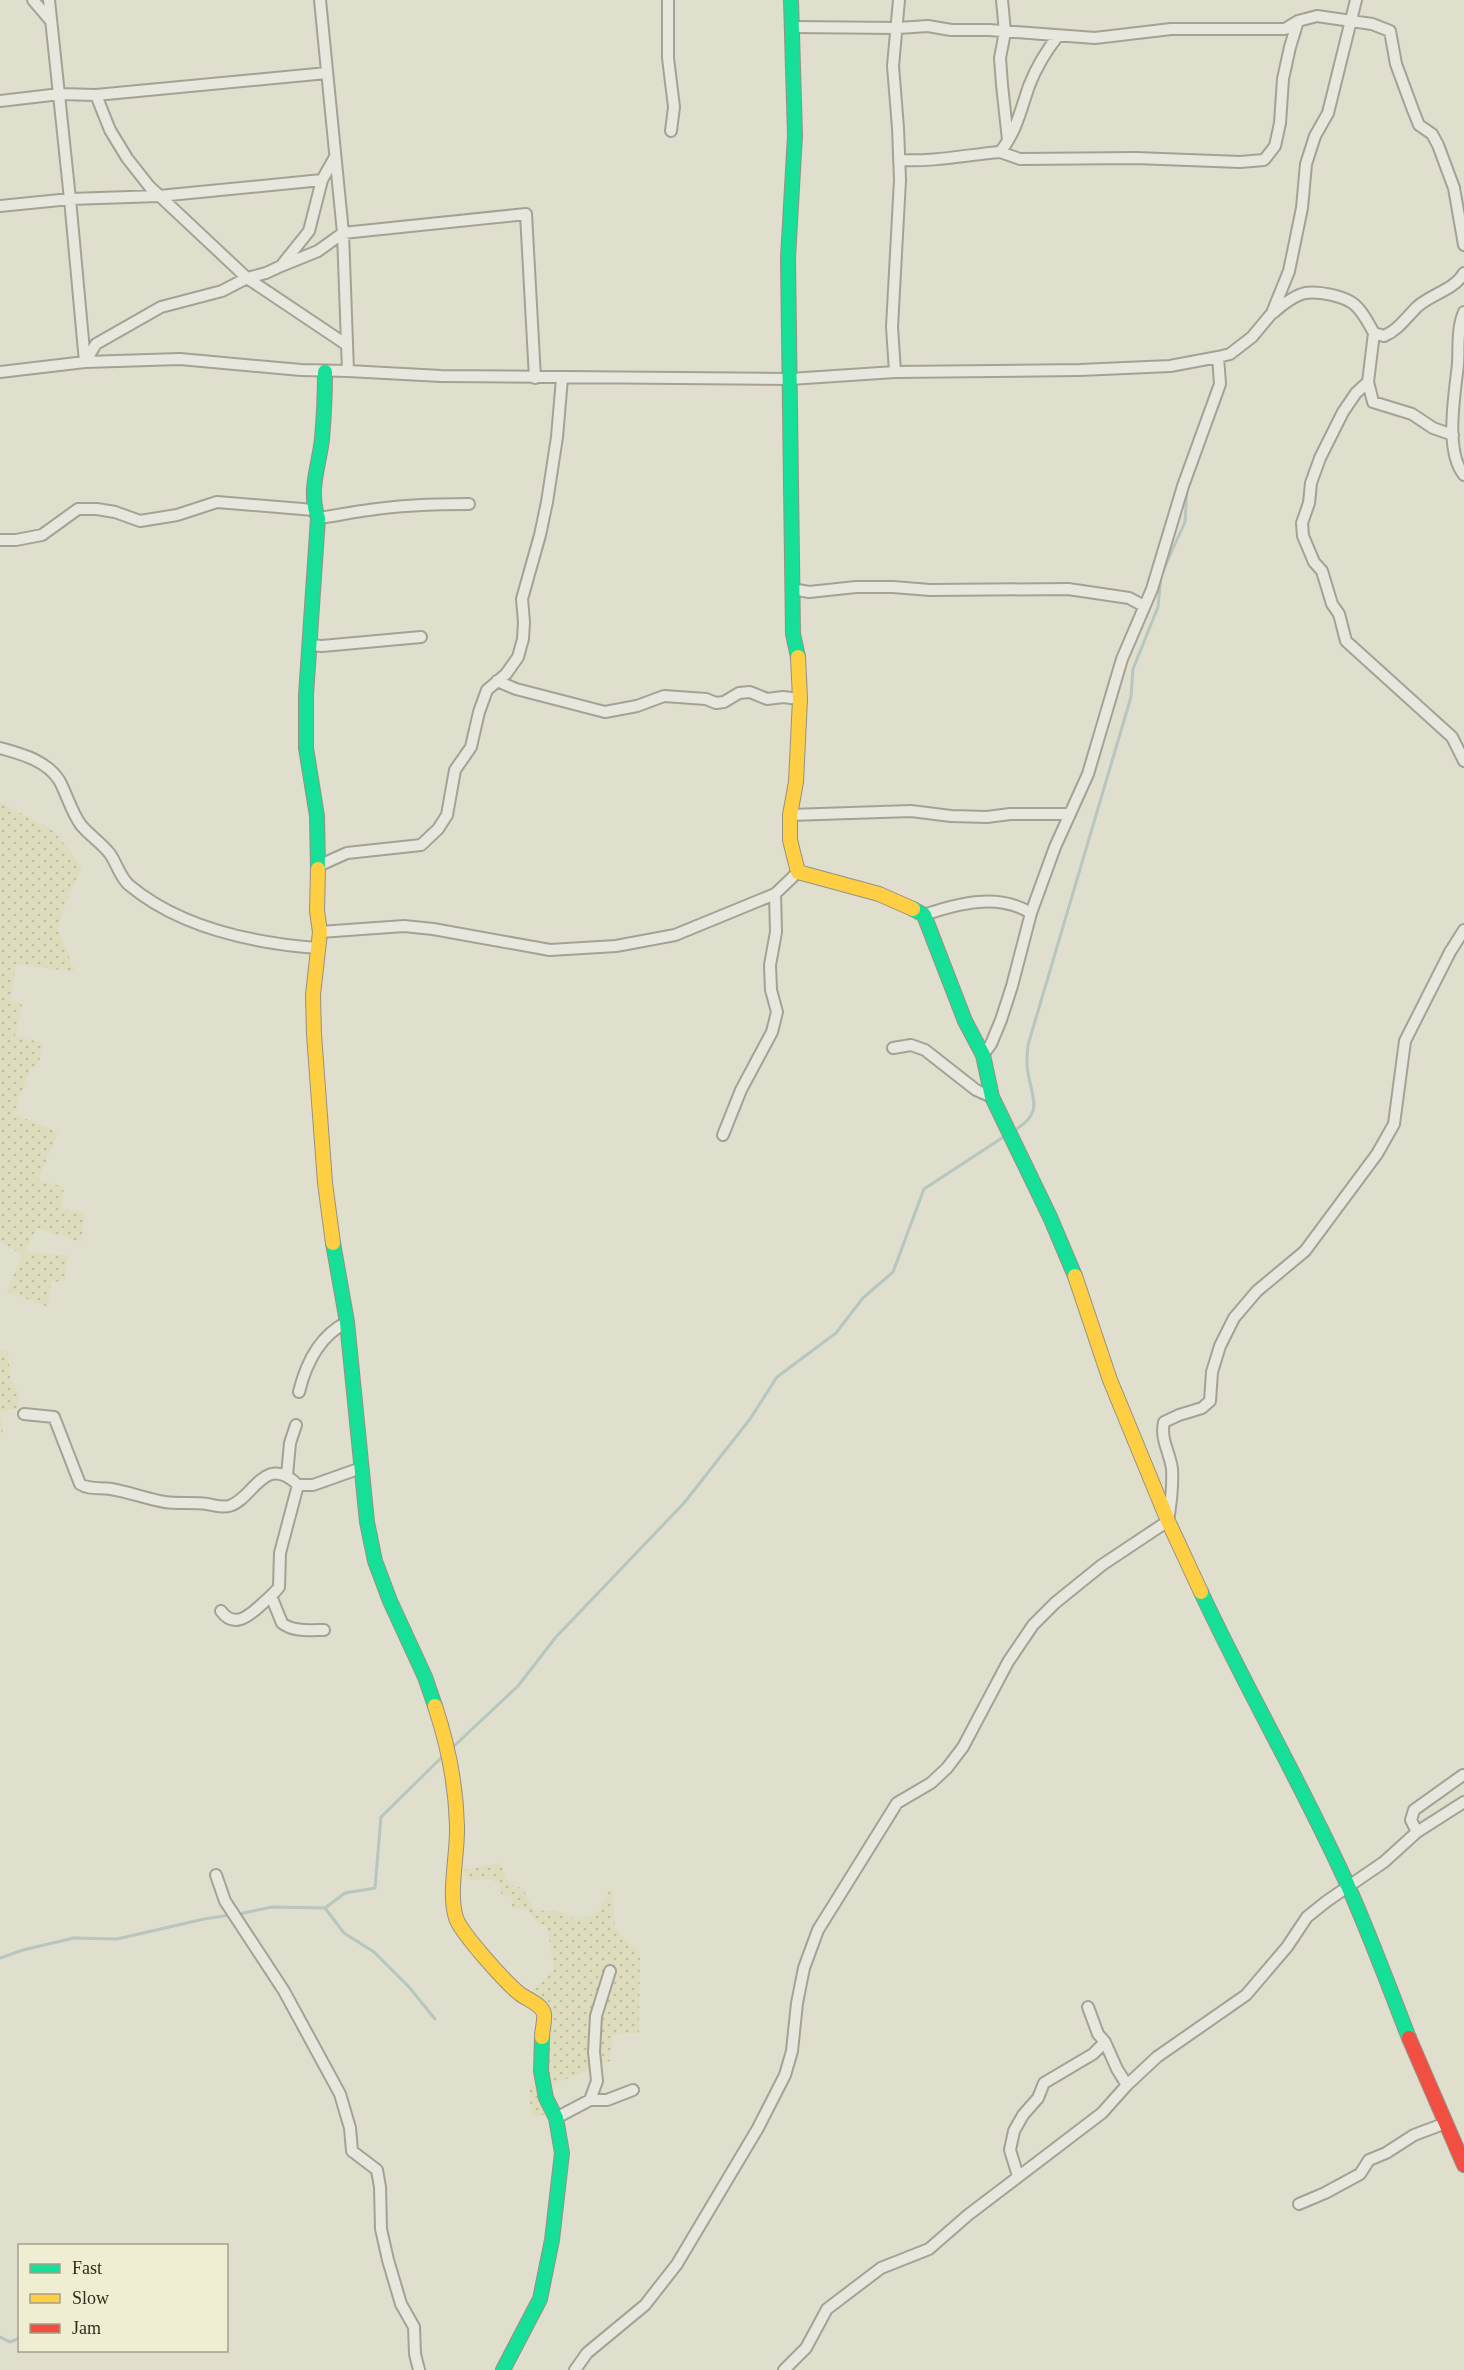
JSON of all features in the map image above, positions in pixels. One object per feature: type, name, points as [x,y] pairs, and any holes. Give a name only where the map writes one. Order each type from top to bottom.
[{"type":"street","points":[[33,0],[50,20]]},
{"type":"street","points":[[49,0],[85,362]]},
{"type":"street","points":[[320,0],[343,233],[348,370]]},
{"type":"street","points":[[668,0],[668,58],[674,107],[670,131]]},
{"type":"street","points":[[791,0],[795,135],[788,258],[792,589],[793,634],[799,659],[800,699],[796,782],[790,815],[790,840],[798,872]]},
{"type":"street","points":[[896,372],[892,327],[900,180],[893,66],[899,0]]},
{"type":"street","points":[[1002,0],[1005,32],[1000,58],[1009,142]]},
{"type":"street","points":[[1272,313],[1289,272],[1302,208],[1306,164],[1315,136],[1328,112],[1356,0]]},
{"type":"street","points":[[792,27],[928,26],[951,30],[1030,32],[1095,38],[1171,29],[1285,29],[1298,21],[1317,16],[1372,24],[1390,32],[1396,64],[1419,125],[1432,134],[1438,145],[1454,188],[1464,245]]},
{"type":"street","points":[[898,160],[938,161],[952,156],[1000,152],[1020,159],[1136,158],[1240,162],[1264,160],[1275,146],[1280,123],[1284,79],[1298,21]]},
{"type":"street","points":[[1000,152],[1009,142],[1030,84],[1047,51],[1058,36]]},
{"type":"street","points":[[0,101],[60,94],[96,95],[327,73]]},
{"type":"street","points":[[96,95],[110,130],[127,158],[159,196],[247,278],[347,345]]},
{"type":"street","points":[[281,266],[309,231],[322,180],[335,157]]},
{"type":"street","points":[[0,207],[70,200],[159,196],[322,180]]},
{"type":"street","points":[[85,362],[96,344],[161,307],[222,291],[247,278],[266,273],[318,251],[343,233],[526,214],[535,378]]},
{"type":"street","points":[[1374,333],[1384,336],[1393,332],[1418,307],[1454,284],[1464,273]]},
{"type":"street","points":[[0,372],[85,362],[180,359],[326,372],[348,370],[441,376],[535,378],[790,379],[896,372],[1080,370],[1170,366],[1230,354],[1252,337],[1272,313],[1288,301],[1306,293],[1327,294],[1353,303],[1364,314],[1374,333],[1368,382],[1373,402],[1412,414],[1433,428],[1453,435]]},
{"type":"street","points":[[1464,312],[1459,329],[1453,435],[1456,457],[1464,475]]},
{"type":"street","points":[[983,1055],[991,1044],[1001,1020],[1031,913],[1055,846],[1088,774],[1122,659],[1152,589],[1183,486],[1220,384],[1218,357]]},
{"type":"street","points":[[326,372],[322,441],[315,483],[316,514],[306,695],[306,748],[317,816],[317,911],[320,932],[313,995],[314,1034],[325,1184],[347,1322],[367,1522],[375,1561],[390,1601],[425,1677],[447,1751],[457,1827],[454,1899],[456,1918],[466,1935],[519,1993],[540,2007],[543,2014],[541,2071],[546,2098],[556,2118],[562,2152],[559,2195],[540,2299],[502,2370]]},
{"type":"street","points":[[318,866],[347,854],[422,845],[438,829],[447,815],[455,770],[471,747],[479,712],[488,690],[506,674],[518,657],[523,639],[522,599],[547,502],[557,437],[562,378]]},
{"type":"street","points":[[1368,382],[1356,393],[1343,412],[1320,458],[1311,483],[1309,503],[1302,523],[1303,536],[1314,562],[1322,572],[1332,604],[1339,614],[1346,641],[1452,736],[1464,761]]},
{"type":"street","points":[[0,540],[16,540],[42,535],[78,509],[97,508],[140,521],[177,515],[217,502],[316,514],[424,504],[469,504]]},
{"type":"street","points":[[792,589],[809,592],[865,587],[930,590],[1068,589],[1129,598],[1144,606]]},
{"type":"street","points":[[309,645],[322,646],[421,637]]},
{"type":"street","points":[[497,681],[516,689],[605,711],[638,706],[664,696],[706,699],[717,703],[724,702],[739,693],[750,692],[767,699],[783,697],[800,699]]},
{"type":"street","points":[[0,748],[20,753],[48,768],[58,779],[81,825],[105,847],[128,884],[164,908],[203,925],[267,942],[317,948]]},
{"type":"street","points":[[790,815],[911,811],[951,816],[987,817],[1010,814],[1070,814]]},
{"type":"street","points":[[320,932],[404,926],[550,950],[616,946],[675,935],[775,894],[798,872]]},
{"type":"street","points":[[798,872],[816,879],[890,898],[924,915],[965,1021],[983,1055],[992,1097],[1050,1217],[1082,1292],[1110,1380],[1168,1521],[1229,1652],[1290,1767],[1348,1886],[1464,2165]]},
{"type":"street","points":[[723,1135],[741,1090],[772,1032],[777,1012],[771,990],[770,966],[776,932],[775,894]]},
{"type":"street","points":[[924,915],[955,905],[983,902],[1006,902],[1018,905],[1031,913]]},
{"type":"street","points":[[575,2370],[587,2353],[645,2305],[677,2264],[758,2128],[785,2075],[790,2059],[804,1968],[818,1930],[897,1803],[931,1783],[947,1768],[963,1747],[1008,1662],[1034,1625],[1055,1603],[1102,1565],[1168,1521],[1172,1491],[1172,1466],[1161,1434],[1164,1422],[1202,1408],[1210,1401],[1212,1372],[1220,1346],[1234,1318],[1257,1291],[1305,1251],[1377,1154],[1394,1124],[1406,1041],[1450,952],[1464,930]]},
{"type":"street","points":[[893,1048],[911,1045],[925,1050],[976,1090],[992,1097]]},
{"type":"street","points":[[299,1392],[305,1368],[314,1354],[334,1329],[347,1322]]},
{"type":"street","points":[[24,1414],[54,1417],[80,1484],[85,1487],[110,1488],[166,1502],[208,1504],[218,1507],[232,1505],[262,1478],[278,1474],[287,1475],[298,1485],[313,1485],[361,1468]]},
{"type":"street","points":[[287,1475],[290,1443],[296,1425]]},
{"type":"street","points":[[221,1611],[226,1618],[234,1621],[245,1619],[279,1587],[280,1553],[298,1485]]},
{"type":"street","points":[[271,1596],[285,1626],[292,1629],[324,1630]]},
{"type":"street","points":[[1417,1832],[1411,1820],[1414,1810],[1462,1775]]},
{"type":"street","points":[[784,2370],[806,2348],[827,2309],[881,2268],[929,2249],[1018,2176],[1102,2112],[1157,2057],[1246,1995],[1287,1947],[1307,1917],[1384,1862],[1417,1832],[1464,1802]]},
{"type":"street","points":[[216,1875],[225,1901],[284,1991],[340,2094],[350,2128],[352,2151],[377,2170],[380,2187],[381,2229],[385,2249],[401,2304],[414,2327],[419,2370]]},
{"type":"street","points":[[590,2100],[597,2081],[594,2052],[596,2016],[610,1971]]},
{"type":"street","points":[[1088,2007],[1098,2034],[1105,2042],[1127,2085]]},
{"type":"street","points":[[1018,2176],[1010,2150],[1014,2131],[1023,2115],[1038,2098],[1044,2083],[1093,2054],[1105,2042]]},
{"type":"street","points":[[556,2118],[590,2100],[607,2100],[633,2090]]},
{"type":"street","points":[[1299,2204],[1360,2174],[1369,2160],[1386,2153],[1414,2135],[1446,2123]]},
{"type":"green space","points":[[0,802],[54,831],[82,867],[65,904],[58,929],[75,972],[16,964],[11,1000],[22,1005],[15,1036],[43,1043],[38,1067],[30,1069],[14,1114],[58,1132],[38,1180],[64,1187],[61,1209],[85,1212],[81,1242],[37,1228],[25,1252],[68,1255],[65,1281],[51,1282],[48,1307],[6,1291],[23,1255],[0,1242]]},
{"type":"green space","points":[[0,1350],[8,1352],[10,1378],[19,1394],[17,1409],[0,1412]]},
{"type":"green space","points":[[0,1412],[3,1433],[0,1434]]},
{"type":"green space","points":[[500,1863],[509,1883],[523,1889],[534,1910],[561,1912],[578,1920],[597,1914],[612,1886],[615,1929],[640,1953],[639,2033],[613,2035],[610,2061],[552,2085],[556,2111],[533,2118],[529,2096],[546,2011],[529,1993],[554,1971],[547,1926],[538,1923],[527,1909],[512,1909],[512,1898],[501,1894],[500,1886],[491,1879],[468,1880],[463,1870]]},
{"type":"waterway","points":[[1216,410],[1221,397]]},
{"type":"waterway","points":[[1015,1130],[1024,1124],[1033,1112],[1027,1066],[1028,1045],[1131,697],[1133,669],[1158,607],[1161,575],[1185,522],[1187,489]]},
{"type":"waterway","points":[[453,1747],[518,1686],[556,1637],[684,1503],[750,1419],[777,1377],[836,1333],[863,1298],[893,1272],[924,1189],[1005,1136]]},
{"type":"waterway","points":[[239,1914],[272,1907],[325,1908],[345,1893],[375,1888],[381,1817],[443,1756]]},
{"type":"waterway","points":[[325,1908],[344,1933],[374,1952],[409,1987],[435,2019]]},
{"type":"waterway","points":[[0,1958],[74,1938],[117,1939],[230,1915]]},
{"type":"waterway","points":[[0,2337],[10,2342],[18,2339]]},
{"type":"traffic: fast","points":[[791,0],[795,135],[788,258],[793,634],[798,657]]},
{"type":"traffic: fast","points":[[318,869],[317,816],[306,748],[306,695],[318,518],[314,488],[322,439],[325,372]]},
{"type":"traffic: fast","points":[[913,909],[924,915],[965,1021],[983,1055],[992,1097],[1050,1217],[1075,1276]]},
{"type":"traffic: fast","points":[[333,1243],[347,1322],[367,1522],[375,1561],[390,1601],[425,1677],[435,1706]]},
{"type":"traffic: fast","points":[[1201,1592],[1331,1849],[1364,1923],[1409,2038]]},
{"type":"traffic: fast","points":[[503,2370],[540,2299],[552,2240],[562,2153],[556,2118],[546,2098],[541,2071],[542,2037]]},
{"type":"traffic: slow","points":[[798,657],[800,699],[796,782],[790,815],[790,840],[798,872],[879,894],[913,909]]},
{"type":"traffic: slow","points":[[318,869],[317,911],[320,932],[313,995],[314,1034],[325,1183],[333,1243]]},
{"type":"traffic: slow","points":[[1075,1276],[1110,1380],[1168,1521],[1201,1592]]},
{"type":"traffic: slow","points":[[435,1706],[444,1735],[455,1795],[457,1837],[453,1897],[456,1918],[466,1935],[495,1969],[513,1988],[543,2011],[542,2037]]},
{"type":"traffic: jam","points":[[1409,2038],[1464,2165]]}]
